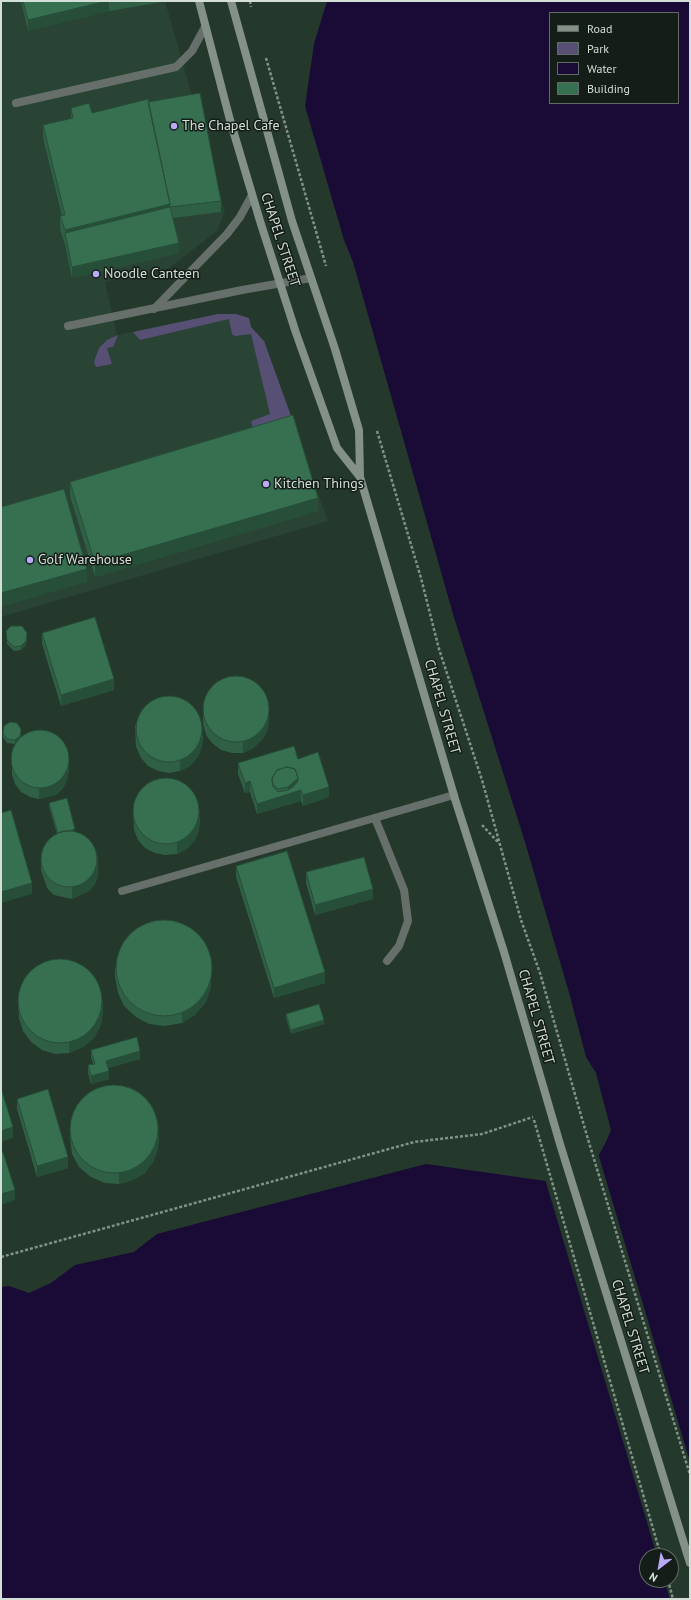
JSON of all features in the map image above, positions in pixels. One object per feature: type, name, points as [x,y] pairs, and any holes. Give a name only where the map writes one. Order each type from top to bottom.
[{"type":"main road","name":"CHAPEL STREET","points":[[199,1],[252,195],[280,284],[337,448],[360,477]]},
{"type":"main road","name":"CHAPEL STREET","points":[[231,1],[292,222],[335,349],[359,430],[360,477],[454,796],[504,952],[560,1144],[690,1564]]},
{"type":"lane","points":[[16,103],[176,66],[192,51],[205,27]]},
{"type":"lane","points":[[153,310],[227,234],[240,217],[252,195]]},
{"type":"lane","points":[[68,326],[311,278]]},
{"type":"lane","points":[[122,891],[454,796]]},
{"type":"lane","points":[[375,818],[404,890],[408,921],[399,946],[387,961]]},
{"type":"path","points":[[498,842],[521,920],[540,973],[587,1136],[690,1475]]},
{"type":"path","points":[[1,1257],[414,1142],[482,1134],[533,1117],[659,1548]]},
{"type":"path","points":[[670,1588],[673,1599]]},
{"type":"shaded area","points":[[1,1],[165,1],[225,212],[217,231],[168,269],[128,276],[105,282],[117,335],[218,314],[236,314],[249,318],[251,327],[264,341],[328,521],[1,617]]},
{"type":"green space","points":[[218,314],[236,314],[249,318],[251,327],[264,341],[295,427],[256,439],[251,421],[270,414],[251,334],[235,336],[232,334],[229,319],[140,340],[133,332]]},
{"type":"green space","points":[[118,335],[113,347],[107,348],[112,364],[96,367],[94,362],[99,348],[107,340]]},
{"type":"water","points":[[327,1],[690,1],[690,1599],[1,1599],[1,1287],[9,1286],[29,1293],[51,1283],[75,1265],[134,1252],[157,1234],[426,1164],[560,1183],[592,1167],[611,1130],[596,1073],[586,1057],[570,996],[525,842],[453,614],[353,262],[344,240],[305,106],[314,44]]},
{"type":"pier","points":[[598,1153],[690,1462],[690,1599],[670,1599],[667,1588],[679,1588],[679,1548],[655,1548],[545,1179],[559,1181],[591,1165]]},
{"type":"building","points":[[23,1],[107,1],[28,20]]},
{"type":"building","points":[[200,93],[221,201],[170,207],[148,102]]},
{"type":"building","points":[[148,99],[170,204],[65,230],[60,216],[65,215],[43,125],[73,118],[71,108],[89,103],[92,113]]},
{"type":"building","points":[[170,207],[179,243],[72,267],[65,233]]},
{"type":"building","points":[[293,415],[318,498],[95,563],[70,482]]},
{"type":"building","points":[[64,489],[87,569],[1,593],[1,507]]},
{"type":"building","points":[[95,617],[114,679],[61,695],[42,633]]},
{"type":"building","points":[[11,626],[22,626],[27,633],[26,641],[21,646],[14,647],[7,640],[6,631]]},
{"type":"building","points":[[236,676],[249,678],[259,686],[267,696],[269,709],[267,722],[259,732],[249,740],[236,742],[223,740],[213,732],[205,722],[203,709],[205,696],[213,686],[223,678]]},
{"type":"building","points":[[162,696],[176,696],[188,701],[197,710],[202,722],[200,742],[193,753],[176,762],[162,762],[150,757],[141,748],[136,736],[136,722],[141,710],[150,701]]},
{"type":"building","points":[[10,722],[17,723],[21,729],[20,736],[15,740],[7,739],[3,733],[4,726]]},
{"type":"building","points":[[40,730],[56,735],[64,743],[69,759],[64,775],[56,783],[40,788],[24,783],[16,775],[11,759],[16,743],[24,735]]},
{"type":"building","points":[[294,746],[298,759],[318,752],[329,787],[303,795],[301,790],[257,804],[250,781],[245,783],[238,763]],"holes":[[[287,767],[295,769],[298,781],[288,790],[278,792],[273,787],[272,781],[272,778],[277,770]]]},
{"type":"building","points":[[287,767],[295,769],[298,778],[288,787],[278,789],[273,784],[272,778],[277,770]]},
{"type":"building","points":[[159,778],[173,778],[185,783],[194,792],[199,804],[197,824],[190,835],[173,844],[159,844],[147,839],[138,830],[133,818],[133,804],[138,792],[147,783]]},
{"type":"building","points":[[67,798],[75,829],[58,833],[49,803]]},
{"type":"building","points":[[11,810],[32,883],[1,892],[1,813]]},
{"type":"building","points":[[63,831],[75,831],[89,839],[97,853],[95,870],[89,879],[75,887],[63,887],[53,882],[46,875],[41,865],[41,853],[46,843],[53,836]]},
{"type":"building","points":[[287,851],[325,972],[274,988],[236,866]]},
{"type":"building","points":[[364,857],[373,889],[315,905],[306,872]]},
{"type":"building","points":[[164,920],[182,924],[198,934],[208,950],[212,968],[208,986],[198,1002],[182,1012],[164,1016],[146,1012],[130,1002],[120,986],[116,968],[120,950],[130,934],[146,924]]},
{"type":"building","points":[[60,959],[76,962],[90,971],[99,985],[102,1001],[99,1017],[90,1031],[76,1040],[60,1043],[44,1040],[30,1031],[21,1017],[18,1001],[21,985],[30,971],[44,962]]},
{"type":"building","points":[[319,1004],[324,1020],[291,1030],[286,1014]]},
{"type":"building","points":[[137,1037],[140,1051],[106,1061],[109,1071],[91,1076],[88,1065],[95,1064],[91,1050]]},
{"type":"building","points":[[114,1085],[131,1088],[139,1092],[151,1104],[155,1112],[158,1129],[155,1146],[151,1154],[139,1166],[131,1170],[114,1173],[97,1170],[89,1166],[77,1154],[73,1146],[70,1129],[73,1112],[77,1104],[89,1092],[97,1088]]},
{"type":"building","points":[[1,1088],[13,1127],[1,1131]]},
{"type":"building","points":[[48,1089],[68,1157],[37,1166],[17,1099]]},
{"type":"building","points":[[3,1152],[15,1190],[1,1194],[1,1153]]},
{"type":"place","name":"The Chapel Cafe","points":[[174,126]]},
{"type":"place","name":"Noodle Canteen","points":[[96,274]]},
{"type":"place","name":"Kitchen Things","points":[[266,484]]},
{"type":"place","name":"Golf Warehouse","points":[[30,560]]}]
